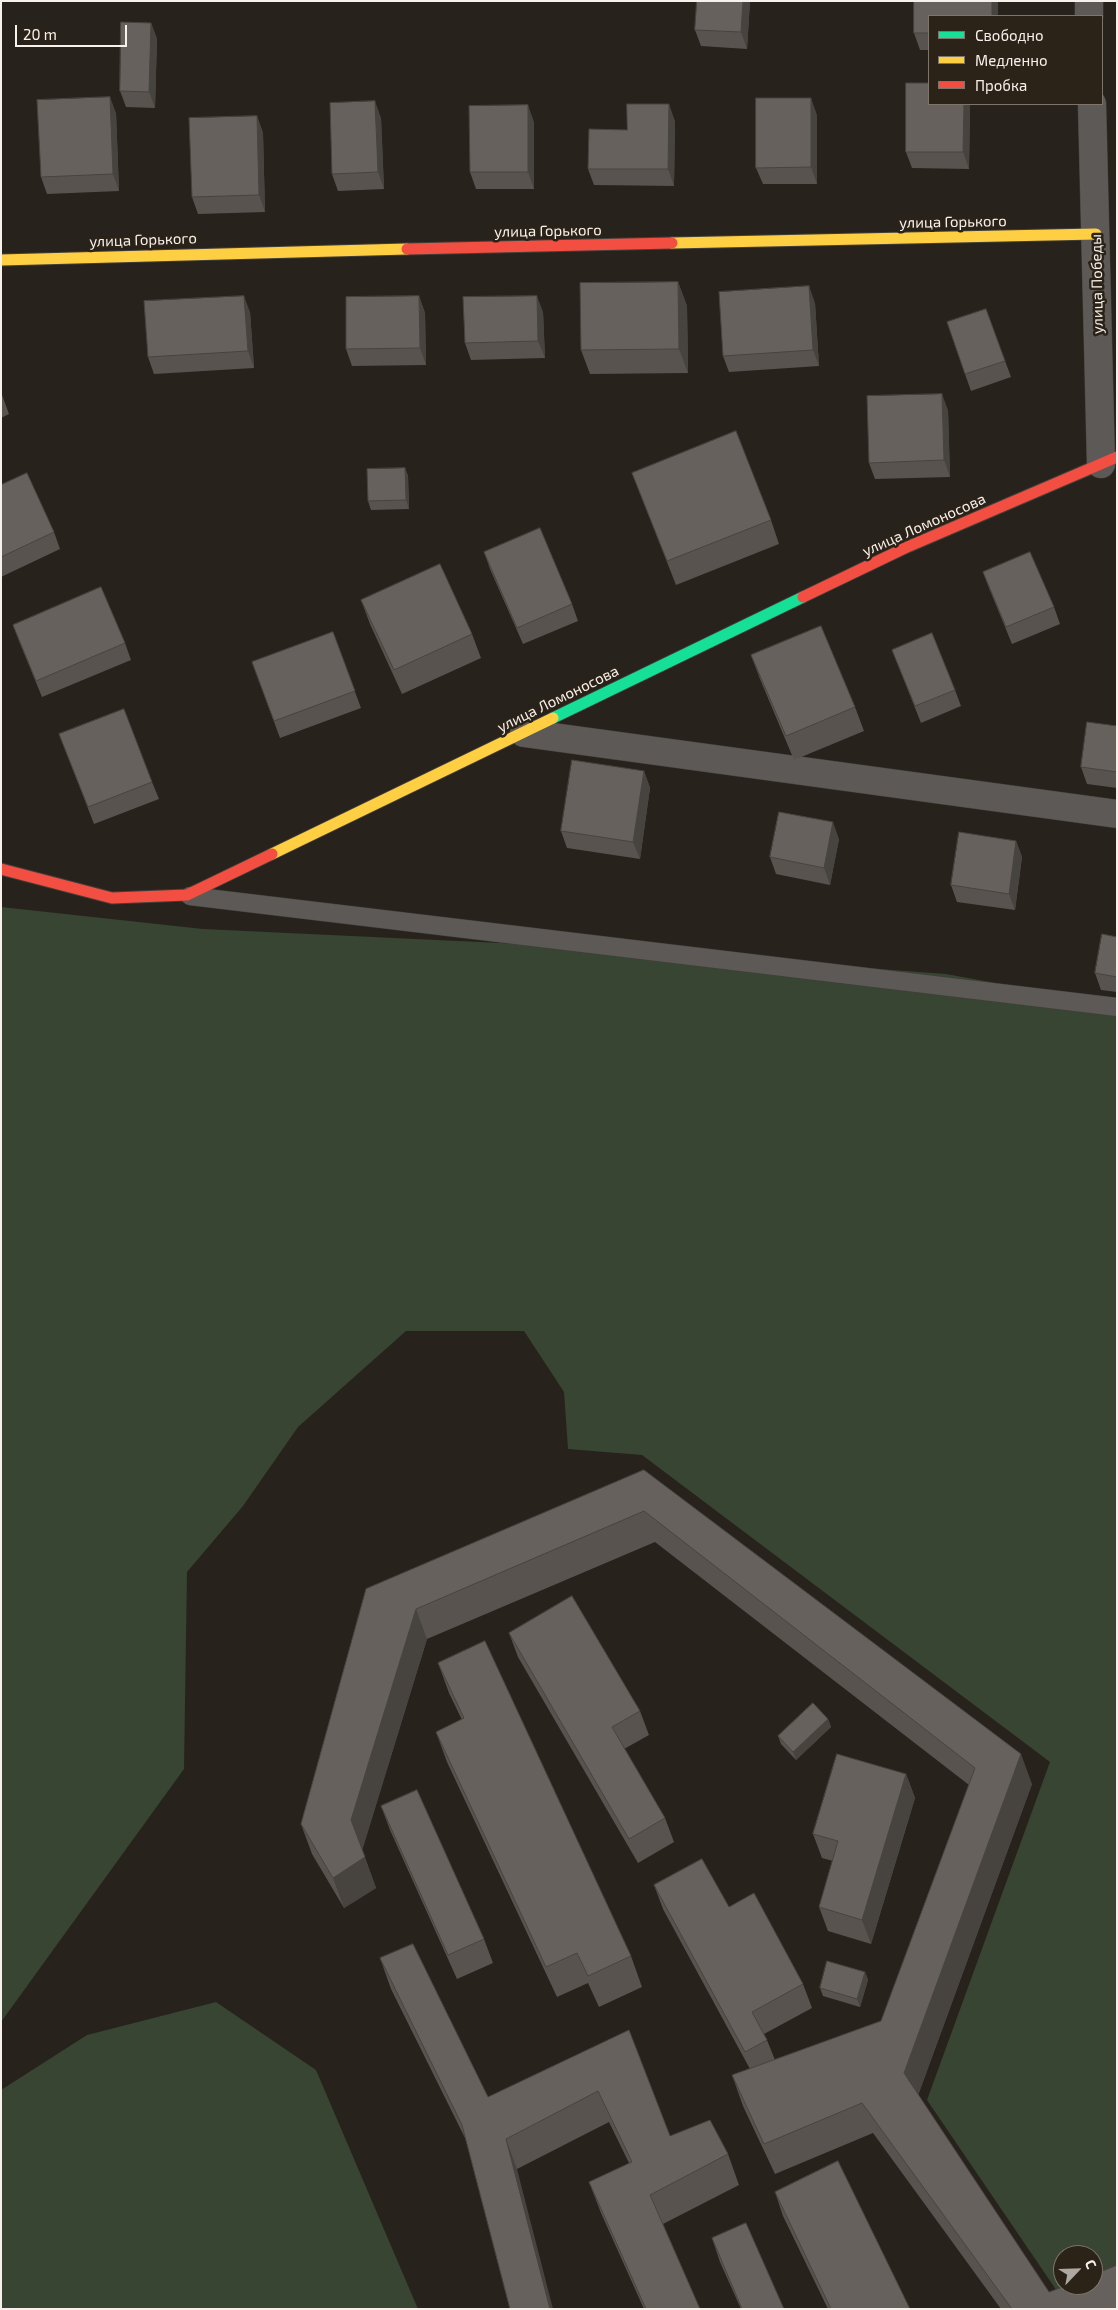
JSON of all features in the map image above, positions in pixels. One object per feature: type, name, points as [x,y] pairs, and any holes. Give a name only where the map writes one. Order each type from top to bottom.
[{"type":"street","points":[[1089,1],[1089,15]]},
{"type":"street","name":"улица Победы","points":[[1092,105],[1096,234],[1109,460]]},
{"type":"street","name":"улица Горького","points":[[1,260],[148,254],[1096,234]]},
{"type":"street","name":"улица Ломоносова","points":[[1,869],[112,898],[187,896],[905,548],[1109,460]]},
{"type":"street","points":[[524,733],[1117,814]]},
{"type":"lane","points":[[187,896],[1117,1007]]},
{"type":"green space","points":[[1,907],[203,929],[586,947],[946,974],[1117,1005],[1117,2271],[1103,2277],[1103,2245],[1053,2245],[1053,2285],[927,2100],[1050,1762],[642,1455],[568,1449],[564,1392],[524,1331],[406,1331],[298,1427],[243,1506],[187,1572],[184,1769],[1,2022]]},
{"type":"green space","points":[[216,2002],[316,2070],[418,2309],[1,2309],[1,2090],[87,2035]]},
{"type":"building","points":[[697,1],[743,1],[741,32],[695,30]]},
{"type":"building","points":[[914,1],[992,1],[992,15],[928,15],[928,33],[914,33]]},
{"type":"building","points":[[121,22],[151,23],[149,92],[120,91]]},
{"type":"building","points":[[906,83],[928,83],[928,105],[964,105],[963,152],[906,152]]},
{"type":"building","points":[[110,97],[113,174],[41,177],[37,100]]},
{"type":"building","points":[[756,98],[811,98],[811,167],[756,168]]},
{"type":"building","points":[[375,101],[378,172],[332,174],[330,103]]},
{"type":"building","points":[[627,104],[669,104],[668,169],[588,169],[589,129],[627,130]]},
{"type":"building","points":[[528,105],[528,172],[470,172],[469,106]]},
{"type":"building","points":[[257,116],[259,195],[192,197],[189,118]]},
{"type":"building","points":[[678,282],[679,349],[581,350],[580,283]]},
{"type":"building","points":[[809,286],[813,350],[723,356],[719,292]]},
{"type":"building","points":[[244,296],[248,351],[148,357],[144,301]]},
{"type":"building","points":[[419,296],[420,348],[346,349],[346,297]]},
{"type":"building","points":[[537,296],[538,341],[465,343],[463,297]]},
{"type":"building","points":[[986,309],[1005,361],[965,374],[947,322]]},
{"type":"building","points":[[942,394],[944,460],[869,463],[867,396]]},
{"type":"building","points":[[736,431],[771,520],[667,561],[632,473]]},
{"type":"building","points":[[405,468],[406,500],[368,501],[367,469]]},
{"type":"building","points":[[27,473],[54,532],[1,557],[1,485]]},
{"type":"building","points":[[540,528],[572,604],[517,628],[484,552]]},
{"type":"building","points":[[1030,552],[1054,607],[1006,627],[983,572]]},
{"type":"building","points":[[440,564],[472,634],[394,670],[361,600]]},
{"type":"building","points":[[101,587],[125,643],[36,681],[13,625]]},
{"type":"building","points":[[821,626],[855,707],[786,736],[751,655]]},
{"type":"building","points":[[333,632],[355,691],[274,721],[252,662]]},
{"type":"building","points":[[932,633],[955,690],[915,706],[892,650]]},
{"type":"building","points":[[124,709],[152,782],[88,807],[59,734]]},
{"type":"building","points":[[1087,722],[1117,726],[1117,772],[1081,767]]},
{"type":"building","points":[[572,760],[644,771],[633,842],[561,831]]},
{"type":"building","points":[[779,812],[833,822],[824,868],[770,857]]},
{"type":"building","points":[[959,832],[1016,841],[1009,894],[951,885]]},
{"type":"building","points":[[1102,934],[1117,937],[1117,977],[1095,973]]},
{"type":"building","points":[[644,1470],[1021,1754],[904,2073],[1049,2292],[1053,2291],[1053,2295],[1103,2295],[1103,2271],[1117,2265],[1117,2309],[1012,2309],[862,2103],[764,2144],[732,2075],[881,2021],[975,1768],[644,1511],[416,1609],[351,1820],[365,1857],[333,1878],[301,1824],[366,1589]]},
{"type":"building","points":[[572,1596],[640,1711],[612,1727],[665,1818],[629,1839],[509,1633]]},
{"type":"building","points":[[485,1641],[631,1956],[588,1976],[577,1953],[546,1967],[436,1732],[464,1718],[438,1663]]},
{"type":"building","points":[[813,1703],[828,1719],[793,1752],[778,1736]]},
{"type":"building","points":[[837,1754],[906,1774],[862,1920],[819,1907],[838,1841],[813,1834]]},
{"type":"building","points":[[417,1790],[484,1939],[448,1955],[381,1806]]},
{"type":"building","points":[[702,1859],[729,1907],[754,1893],[803,1984],[752,2012],[767,2040],[745,2052],[654,1885]]},
{"type":"building","points":[[413,1944],[488,2097],[629,2030],[670,2136],[710,2120],[728,2154],[650,2195],[700,2309],[646,2309],[589,2182],[632,2162],[598,2091],[506,2139],[550,2309],[510,2309],[462,2125],[380,1958]]},
{"type":"building","points":[[827,1961],[865,1972],[857,1999],[820,1988]]},
{"type":"building","points":[[838,2161],[910,2309],[831,2309],[775,2192]]},
{"type":"building","points":[[746,2223],[784,2309],[742,2309],[712,2238]]},
{"type":"traffic: fast","points":[[553,718],[803,597]]},
{"type":"traffic: slow","points":[[672,243],[1096,234]]},
{"type":"traffic: slow","points":[[1,260],[407,249]]},
{"type":"traffic: slow","points":[[272,854],[553,718]]},
{"type":"traffic: jam","points":[[407,249],[672,243]]},
{"type":"traffic: jam","points":[[803,597],[905,548],[1117,457]]},
{"type":"traffic: jam","points":[[1,869],[112,898],[187,895],[272,854]]}]
